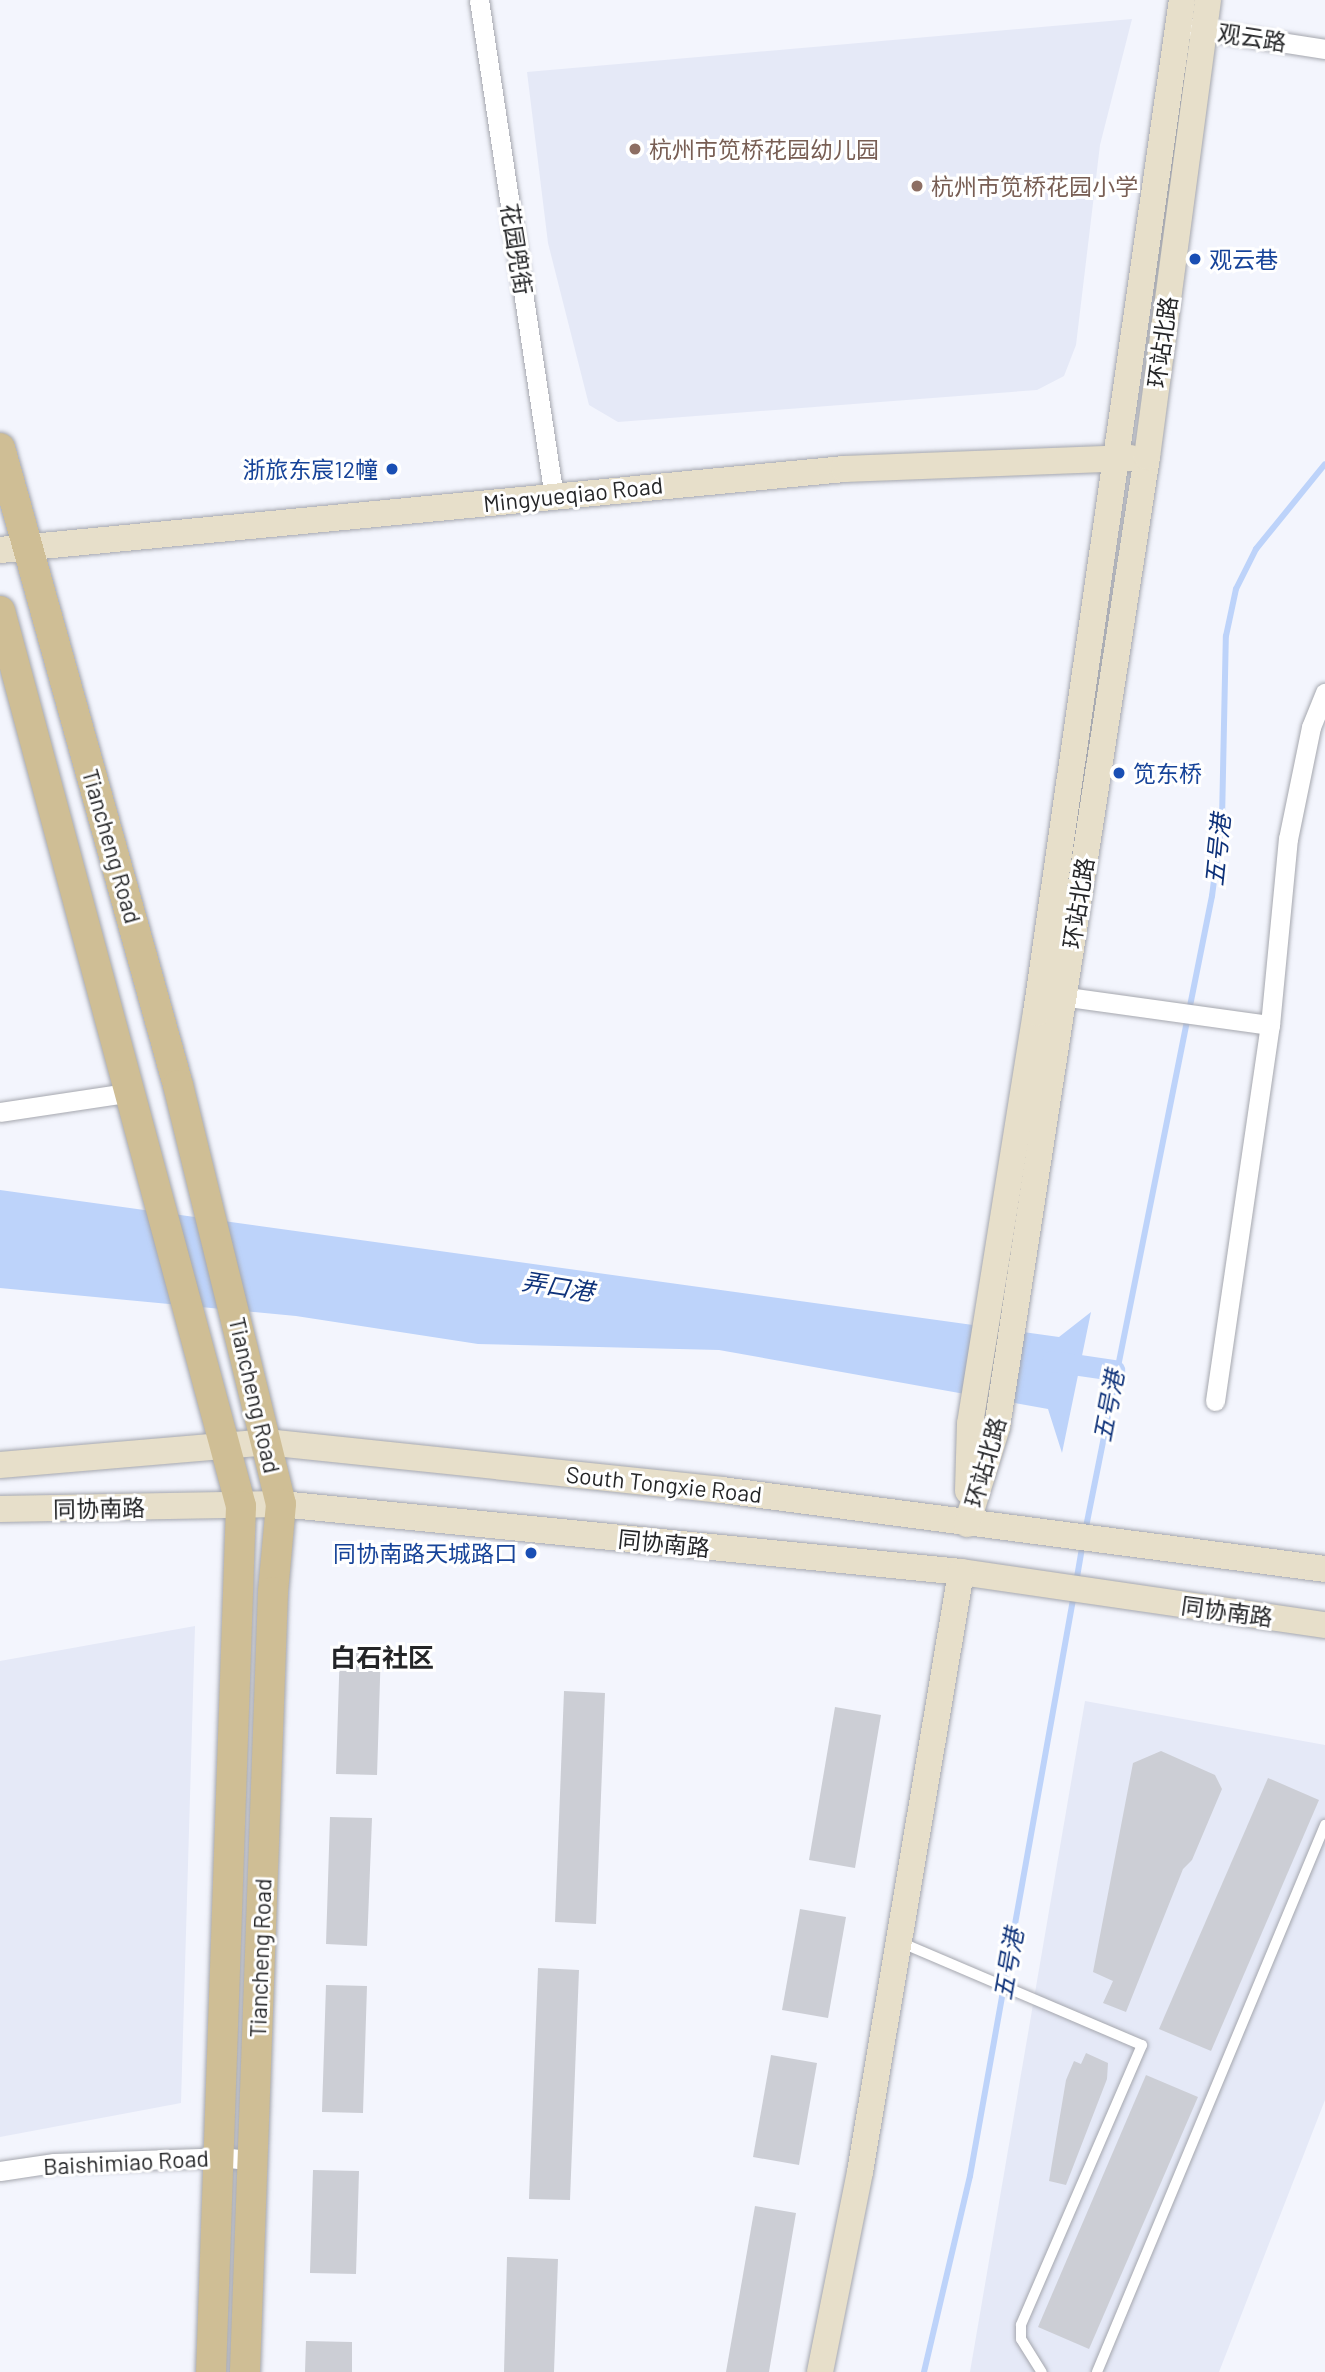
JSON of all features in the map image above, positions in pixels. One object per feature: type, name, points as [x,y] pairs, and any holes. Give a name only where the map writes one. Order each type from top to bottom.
[{"type":"main road","name":"环站北路","points":[[967,1524],[997,1427],[1147,457],[1191,28],[1182,0]]},
{"type":"main road","name":"环站北路","points":[[967,1524],[970,1424],[990,1295],[1063,996],[1114,458],[1191,28],[1208,0]]},
{"type":"main road","name":"Tiancheng Road","points":[[0,448],[14,548],[204,1187],[281,1504],[273,1592],[244,2372]]},
{"type":"main road","name":"Mingyueqiao Road","points":[[14,548],[844,469],[1147,457]]},
{"type":"main road","name":"Tiancheng Road","points":[[0,611],[133,1092],[242,1506],[222,2157],[211,2372]]},
{"type":"main road","name":"South Tongxie Road","points":[[0,1465],[97,1459],[225,1444],[266,1442],[722,1490],[1325,1569]]},
{"type":"main road","name":"同协南路","points":[[0,1509],[281,1504],[961,1573],[1325,1625]]},
{"type":"main road","points":[[820,2372],[900,1942],[961,1573]]},
{"type":"street","name":"花园兜街","points":[[479,0],[554,497]]},
{"type":"street","name":"观云路","points":[[1191,28],[1325,49]]},
{"type":"street","points":[[1215,1401],[1270,1025],[1288,839],[1311,727],[1325,693]]},
{"type":"street","points":[[1063,996],[1270,1025]]},
{"type":"street","points":[[0,1112],[133,1092]]},
{"type":"street","name":"Baishimiao Road","points":[[0,2171],[54,2163],[222,2157],[253,2161]]},
{"type":"lane","points":[[1097,2372],[1325,1825]]},
{"type":"lane","points":[[900,1942],[1142,2045],[1021,2325],[1021,2339],[1042,2372]]},
{"type":"shaded area","name":"杭州市笕桥花园小学","points":[[1132,19],[1100,145],[1076,345],[1064,376],[1037,390],[618,422],[589,405],[548,243],[527,72]]},
{"type":"shaded area","points":[[195,1626],[181,2103],[0,2137],[0,1661]]},
{"type":"shaded area","points":[[1085,1701],[1325,1745],[1325,2100],[1219,2372],[970,2372]]},
{"type":"water","points":[[0,1190],[1059,1337],[1091,1312],[1062,1453],[1048,1409],[719,1350],[478,1344],[296,1316],[0,1288]]},
{"type":"building","points":[[340,1646],[381,1647],[377,1775],[336,1774]]},
{"type":"building","points":[[564,1691],[605,1693],[596,1924],[555,1922]]},
{"type":"building","points":[[835,1707],[881,1715],[855,1868],[809,1860]]},
{"type":"building","points":[[1161,1751],[1215,1775],[1222,1789],[1192,1860],[1183,1869],[1126,2012],[1103,2003],[1113,1981],[1093,1972],[1133,1763]]},
{"type":"building","points":[[1268,1778],[1319,1800],[1211,2051],[1159,2029]]},
{"type":"building","points":[[330,1817],[372,1818],[367,1946],[326,1944]]},
{"type":"building","points":[[800,1909],[846,1917],[828,2018],[782,2010]]},
{"type":"building","points":[[538,1968],[579,1970],[570,2200],[529,2199]]},
{"type":"building","points":[[326,1985],[367,1986],[363,2113],[322,2112]]},
{"type":"building","points":[[1086,2053],[1108,2063],[1107,2079],[1066,2185],[1049,2181],[1066,2080],[1074,2061],[1081,2064]]},
{"type":"building","points":[[771,2055],[817,2063],[799,2165],[753,2157]]},
{"type":"building","points":[[1146,2075],[1198,2097],[1089,2349],[1038,2327]]},
{"type":"building","points":[[313,2170],[359,2171],[356,2274],[310,2273]]},
{"type":"building","points":[[755,2206],[796,2213],[769,2372],[726,2372]]},
{"type":"building","points":[[507,2257],[558,2259],[554,2372],[504,2372]]},
{"type":"building","points":[[306,2341],[352,2342],[352,2372],[305,2372]]},
{"type":"waterway","name":"五号港","points":[[1085,1532],[1212,896],[1222,820],[1226,636],[1236,589],[1256,549],[1325,464]]},
{"type":"waterway","name":"弄口港","points":[[1052,1361],[1114,1370]]},
{"type":"waterway","name":"五号港","points":[[1076,1583],[1083,1542]]},
{"type":"waterway","name":"五号港","points":[[924,2372],[970,2176],[1074,1594]]},
{"type":"place","name":"杭州市笕桥花园幼儿园","points":[[635,149]]},
{"type":"place","name":"杭州市笕桥花园小学","points":[[917,186]]},
{"type":"place","name":"观云巷","points":[[1195,259]]},
{"type":"place","name":"浙旅东宸12幢","points":[[392,469]]},
{"type":"place","name":"笕东桥","points":[[1119,773]]},
{"type":"place","name":"同协南路天城路口","points":[[531,1553]]},
{"type":"district","name":"白石社区","points":[[382,1657]]}]
